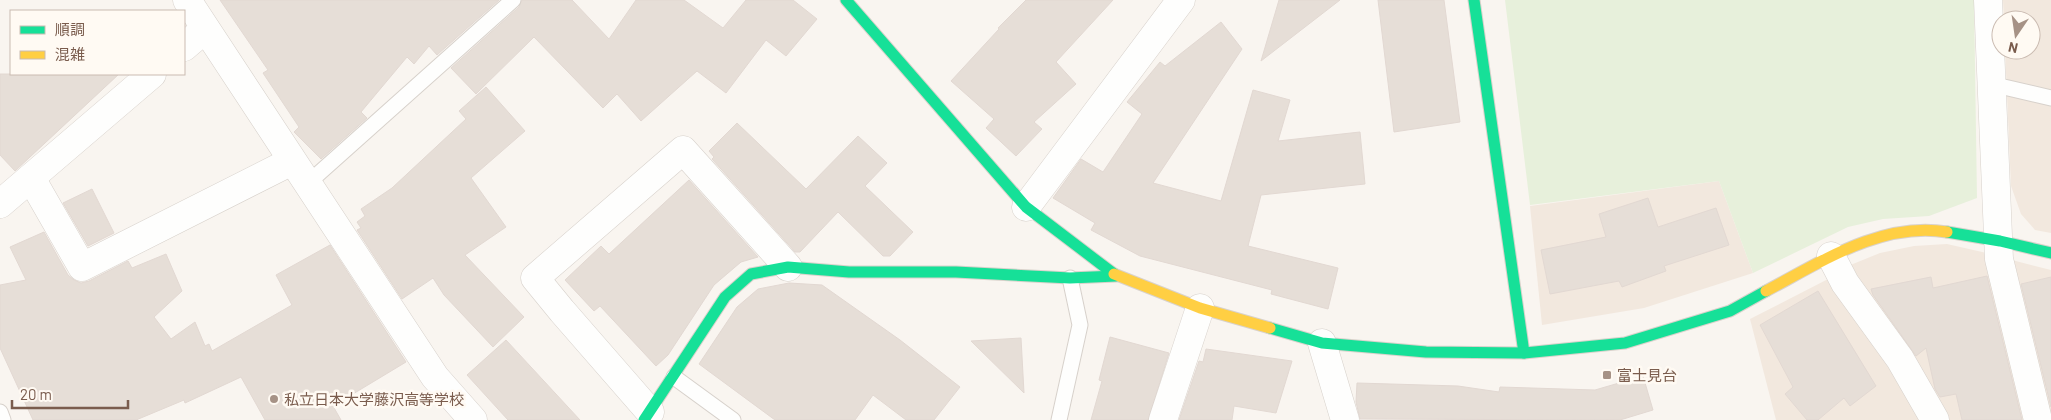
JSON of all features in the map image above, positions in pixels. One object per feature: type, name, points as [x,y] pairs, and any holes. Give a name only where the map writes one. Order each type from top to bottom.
[{"type":"street","points":[[187,0],[435,377],[472,420]]},
{"type":"street","points":[[846,0],[1026,207],[1116,276],[1200,308],[1322,344],[1426,352],[1524,353],[1625,343],[1730,311],[1831,256],[1892,233],[1935,230],[2000,241],[2051,253]]},
{"type":"street","points":[[1026,207],[1181,0]]},
{"type":"street","points":[[1474,0],[1524,353]]},
{"type":"street","points":[[1988,0],[1995,183],[2000,241],[1999,259],[2038,420]]},
{"type":"street","points":[[185,46],[205,29]]},
{"type":"street","points":[[0,204],[151,75]]},
{"type":"street","points":[[788,267],[683,150],[535,278],[647,416],[725,297],[751,274],[788,267],[849,272],[956,272],[1070,278],[1116,276]]},
{"type":"street","points":[[30,178],[82,267],[292,161]]},
{"type":"street","points":[[1831,256],[1844,283],[1900,359],[1935,420]]},
{"type":"street","points":[[1163,420],[1200,308]]},
{"type":"street","points":[[1322,344],[1346,420]]},
{"type":"lane","points":[[307,184],[513,0]]},
{"type":"lane","points":[[1991,84],[2051,98]]},
{"type":"lane","points":[[1059,420],[1080,325],[1070,278]]},
{"type":"lane","points":[[674,377],[733,420]]},
{"type":"lane","points":[[0,412],[4,420]]},
{"type":"shaded area","points":[[2003,0],[2051,0],[2051,233],[2035,230],[2021,214],[2011,186],[2005,60],[2041,60],[2041,10],[2004,10]]},
{"type":"shaded area","points":[[1719,181],[1753,273],[1644,308],[1542,325],[1530,206]]},
{"type":"shaded area","points":[[1947,244],[1991,254],[2029,420],[1947,420],[1848,266],[1880,253],[1914,246]]},
{"type":"shaded area","points":[[2008,259],[2051,270],[2051,420]]},
{"type":"shaded area","points":[[1832,277],[1924,420],[1776,420],[1750,319]]},
{"type":"green space","points":[[1505,0],[1974,0],[1977,198],[1929,216],[1883,219],[1848,227],[1753,273],[1719,181],[1530,205]]},
{"type":"building","points":[[220,0],[499,0],[437,55],[429,46],[414,64],[407,57],[361,112],[367,118],[321,159],[294,132],[299,127],[263,73],[268,70]]},
{"type":"building","points":[[522,0],[572,0],[609,39],[636,0],[684,0],[723,28],[746,0],[793,0],[817,19],[786,56],[766,40],[726,93],[697,71],[641,121],[617,94],[603,108],[534,37],[476,94],[451,68],[519,7]]},
{"type":"building","points":[[1026,0],[1113,0],[1056,62],[1076,84],[1034,122],[1042,129],[1016,156],[986,128],[994,119],[951,81],[998,28]]},
{"type":"building","points":[[1279,0],[1340,0],[1261,61]]},
{"type":"building","points":[[1378,0],[1444,0],[1460,122],[1394,132]]},
{"type":"building","points":[[1221,22],[1242,49],[1153,183],[1221,201],[1253,90],[1290,100],[1278,141],[1360,132],[1365,184],[1261,195],[1248,246],[1338,268],[1328,309],[1271,294],[1272,290],[1140,256],[1091,230],[1095,223],[1053,198],[1081,159],[1103,172],[1142,114],[1127,102],[1160,62],[1165,66]]},
{"type":"building","points":[[0,74],[118,75],[15,171],[0,155]]},
{"type":"building","points":[[486,87],[525,131],[471,178],[506,227],[465,255],[524,317],[493,347],[444,295],[433,278],[402,299],[357,230],[361,228],[357,222],[365,216],[361,209],[392,188],[466,119],[459,111]]},
{"type":"building","points":[[737,123],[806,189],[858,136],[887,163],[865,186],[913,232],[890,256],[883,256],[838,212],[800,252],[795,252],[712,159],[714,157],[709,151]]},
{"type":"building","points":[[689,180],[758,257],[741,262],[714,285],[668,355],[656,366],[600,306],[594,311],[565,280],[601,246],[609,254]]},
{"type":"building","points":[[92,189],[114,233],[88,246],[63,203]]},
{"type":"building","points":[[1648,198],[1658,227],[1716,208],[1729,245],[1664,266],[1666,271],[1622,287],[1619,281],[1550,294],[1541,250],[1606,237],[1599,214]]},
{"type":"building","points":[[44,232],[68,275],[81,283],[89,281],[128,261],[132,268],[166,254],[182,291],[154,317],[171,339],[195,322],[205,346],[209,344],[212,351],[292,305],[276,275],[330,245],[406,362],[333,406],[341,420],[265,420],[241,377],[185,403],[184,400],[136,420],[33,420],[0,348],[0,285],[26,280],[10,247]]},
{"type":"building","points":[[1987,276],[2022,420],[1962,420],[1956,394],[1940,397],[1935,389],[1926,348],[1916,356],[1873,295],[1871,289],[1931,277],[1933,288]]},
{"type":"building","points":[[2051,277],[2051,407],[2021,284]]},
{"type":"building","points":[[789,283],[822,285],[900,340],[960,387],[934,420],[906,420],[873,395],[855,420],[775,420],[699,364],[737,307],[758,289]]},
{"type":"building","points":[[1818,291],[1876,386],[1850,406],[1844,398],[1818,420],[1807,420],[1785,394],[1793,387],[1760,325]]},
{"type":"building","points":[[1110,337],[1169,353],[1148,420],[1091,420],[1102,381],[1099,380]]},
{"type":"building","points":[[1021,338],[1024,393],[971,341]]},
{"type":"building","points":[[506,340],[580,420],[508,420],[467,375]]},
{"type":"building","points":[[1206,349],[1292,361],[1276,413],[1234,406],[1232,420],[1179,420],[1199,361],[1203,362]]},
{"type":"building","points":[[1643,376],[1653,410],[1620,420],[1360,419],[1356,402],[1357,383],[1458,386],[1499,392],[1500,387],[1595,390]]},
{"type":"traffic: fast","points":[[846,0],[1026,207],[1114,274]]},
{"type":"traffic: fast","points":[[1474,0],[1524,353]]},
{"type":"traffic: fast","points":[[1947,232],[2000,241],[2051,253]]},
{"type":"traffic: fast","points":[[644,420],[725,297],[751,274],[788,267],[849,272],[956,272],[1070,278],[1116,276]]},
{"type":"traffic: fast","points":[[1270,328],[1322,343],[1426,352],[1524,353],[1625,343],[1730,311],[1766,291]]},
{"type":"traffic: slow","points":[[1766,291],[1830,257],[1876,238],[1899,232],[1923,230],[1947,232]]},
{"type":"traffic: slow","points":[[1114,274],[1200,308],[1270,328]]},
{"type":"place","name":"富士見台","points":[[1607,375]]},
{"type":"place","name":"私立日本大学藤沢高等学校","points":[[274,399]]}]
